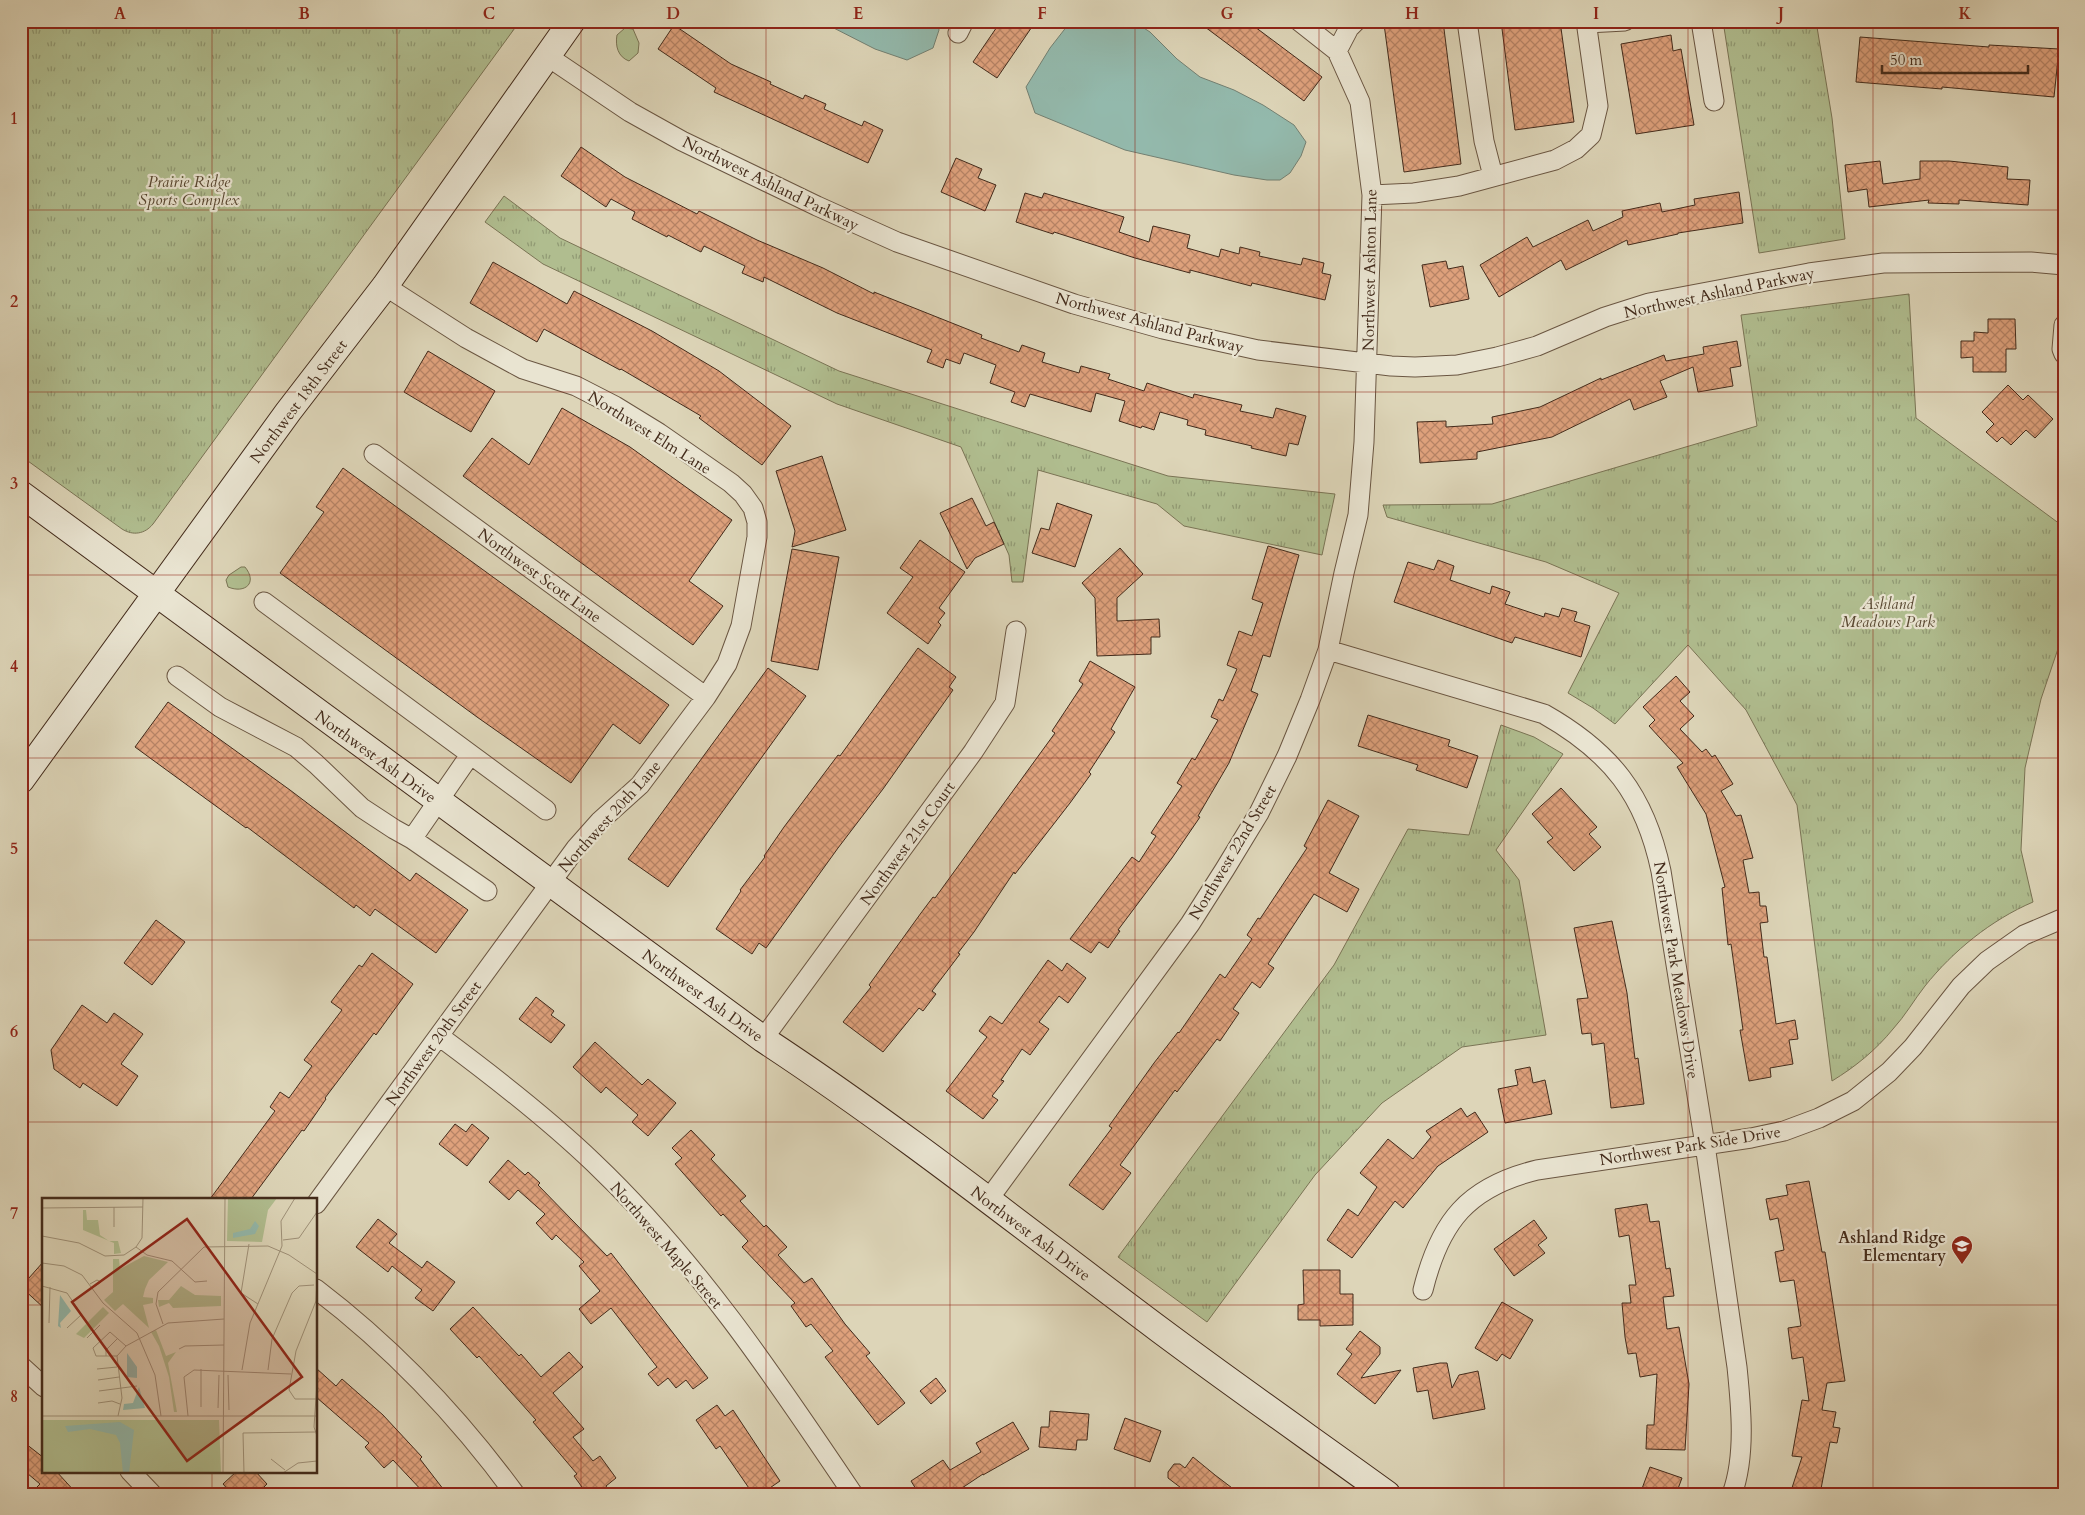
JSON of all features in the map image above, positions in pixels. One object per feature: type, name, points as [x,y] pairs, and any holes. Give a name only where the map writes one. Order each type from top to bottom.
[{"type":"street","name":"Northwest 18th Street","points":[[21,780],[288,412],[386,286],[572,21]]},
{"type":"street","name":"Northwest Ashton Lane","points":[[1299,21],[1336,51],[1360,102],[1372,195],[1367,363]]},
{"type":"street","points":[[1336,51],[1349,28],[1356,21]]},
{"type":"street","points":[[1467,21],[1484,141],[1493,176]]},
{"type":"street","points":[[1372,195],[1414,193],[1459,186],[1555,160],[1576,149],[1590,135],[1598,106],[1586,22],[1625,21]]},
{"type":"street","points":[[1700,21],[1714,101]]},
{"type":"street","name":"Northwest Ashland Parkway","points":[[547,56],[630,112],[682,141],[817,206],[931,255],[1038,292],[1163,329],[1258,350],[1415,367],[1457,365],[1489,359],[1537,346],[1605,317],[1649,303],[1809,272],[1883,262],[2031,262],[2064,265]]},
{"type":"street","name":"Northwest Elm Lane","points":[[386,286],[466,338],[523,369],[576,386],[615,406],[659,433],[731,483],[744,494],[753,508],[757,522],[757,537],[752,562]]},
{"type":"street","points":[[2064,325],[2062,349],[2064,354]]},
{"type":"street","name":"Northwest 22nd Street","points":[[988,1200],[1190,924],[1259,813],[1287,756],[1328,650],[1358,515],[1364,442],[1367,363]]},
{"type":"street","name":"Northwest Scott Lane","points":[[374,454],[706,697]]},
{"type":"street","name":"Northwest Ash Drive","points":[[21,494],[763,1039],[802,1064],[988,1200],[1161,1331],[1387,1494]]},
{"type":"street","name":"Northwest 20th Lane","points":[[550,882],[600,821],[640,785],[706,697],[727,664],[741,626],[752,562]]},
{"type":"street","points":[[264,602],[546,810]]},
{"type":"street","name":"Northwest 21st Court","points":[[763,1039],[973,752],[1005,703],[1016,631]]},
{"type":"street","name":"Northwest Park Meadows Drive","points":[[1328,650],[1544,714],[1567,727],[1610,762],[1630,788],[1655,840],[1662,871],[1705,1145],[1741,1403],[1740,1444],[1735,1485],[1732,1494]]},
{"type":"street","points":[[177,676],[220,707],[296,747],[362,808],[412,839],[486,891]]},
{"type":"street","points":[[412,839],[470,755]]},
{"type":"street","name":"Northwest 20th Street","points":[[318,1201],[550,882]]},
{"type":"street","name":"Northwest Park Side Drive","points":[[1423,1290],[1430,1262],[1441,1237],[1455,1216],[1472,1199],[1490,1186],[1512,1176],[1538,1170],[1784,1131],[1819,1118],[1853,1101],[1889,1072],[1913,1047],[1961,986],[1987,962],[2024,935],[2064,918]]},
{"type":"street","name":"Northwest Maple Street","points":[[439,1036],[539,1113],[595,1164],[648,1218],[726,1313],[794,1406],[853,1494]]},
{"type":"street","points":[[318,1291],[387,1348],[436,1396],[515,1494]]},
{"type":"street","points":[[21,1366],[42,1385]]},
{"type":"street","points":[[131,1472],[152,1494]]},
{"type":"green space","name":"Prairie Ridge Sports Complex","points":[[21,21],[520,21],[153,524],[139,533],[130,533],[122,529],[21,456]]},
{"type":"green space","points":[[1723,21],[1816,21],[1832,118],[1845,239],[1759,253]]},
{"type":"green space","points":[[625,28],[633,29],[639,43],[638,53],[629,61],[622,57],[616,43],[617,35]]},
{"type":"green space","points":[[504,196],[560,238],[839,371],[1168,476],[1335,494],[1322,555],[1184,526],[1157,504],[1038,470],[1023,582],[1012,582],[1009,555],[961,447],[837,404],[543,264],[485,222]]},
{"type":"green space","name":"Ashland Meadows Park","points":[[1909,294],[1916,418],[2064,527],[2064,631],[2041,699],[2025,768],[2021,850],[2033,902],[2017,909],[1988,927],[1960,949],[1925,986],[1880,1044],[1857,1064],[1832,1081],[1797,805],[1746,710],[1688,645],[1615,724],[1568,693],[1619,593],[1546,562],[1387,517],[1383,505],[1492,504],[1757,426],[1741,315]]},
{"type":"green space","points":[[241,567],[245,567],[249,573],[250,582],[248,586],[240,589],[228,587],[226,580],[229,575]]},
{"type":"green space","points":[[1501,725],[1534,737],[1563,754],[1496,850],[1519,880],[1546,1035],[1462,1047],[1382,1103],[1315,1175],[1207,1322],[1118,1257],[1334,965],[1408,829],[1469,835]]},
{"type":"water","points":[[820,21],[938,21],[939,30],[933,48],[907,60],[875,49]]},
{"type":"water","points":[[1071,21],[1133,21],[1150,32],[1177,59],[1200,77],[1234,90],[1263,105],[1294,125],[1306,142],[1301,156],[1290,173],[1280,180],[1234,175],[1125,150],[1035,113],[1026,87],[1050,48]]},
{"type":"building","points":[[1001,21],[1036,21],[997,78],[973,62]]},
{"type":"building","points":[[1197,21],[1247,21],[1322,77],[1304,101]]},
{"type":"building","points":[[1403,21],[1443,21],[1461,164],[1404,172],[1384,24]]},
{"type":"building","points":[[1501,21],[1560,21],[1574,122],[1515,130]]},
{"type":"building","points":[[674,25],[731,64],[771,82],[770,84],[803,99],[805,95],[826,104],[824,109],[862,126],[864,121],[883,130],[868,163],[714,92],[716,88],[658,49]]},
{"type":"building","points":[[1671,35],[1673,51],[1681,49],[1694,125],[1636,134],[1621,44]]},
{"type":"building","points":[[1860,37],[1989,47],[1989,45],[2059,49],[2054,97],[1942,87],[1942,89],[1856,82]]},
{"type":"building","points":[[581,147],[625,177],[697,214],[699,211],[757,240],[823,268],[874,294],[874,292],[982,335],[981,338],[1019,352],[1022,345],[1045,353],[1042,362],[1079,373],[1081,366],[1110,374],[1108,379],[1144,391],[1147,383],[1193,398],[1194,394],[1242,405],[1240,411],[1273,418],[1276,408],[1306,416],[1298,445],[1289,443],[1286,456],[1251,448],[1252,446],[1205,435],[1206,430],[1187,425],[1188,420],[1160,412],[1154,430],[1142,426],[1141,428],[1119,421],[1125,401],[1096,393],[1091,412],[1030,394],[1025,407],[1011,402],[1015,392],[990,383],[996,365],[964,353],[960,364],[946,359],[943,368],[927,362],[932,350],[837,313],[764,277],[763,282],[742,273],[745,266],[704,246],[701,252],[668,235],[667,237],[632,219],[635,212],[611,199],[606,207],[561,176]]},
{"type":"building","points":[[956,158],[982,169],[978,178],[996,185],[985,211],[941,192]]},
{"type":"building","points":[[1880,161],[1883,184],[1920,179],[1920,161],[1949,161],[2008,167],[2007,179],[2030,180],[2028,205],[1959,200],[1959,204],[1928,203],[1929,200],[1869,207],[1867,189],[1848,192],[1845,165]]},
{"type":"building","points":[[1739,192],[1743,223],[1678,233],[1628,245],[1627,240],[1566,270],[1561,260],[1499,297],[1480,265],[1527,237],[1533,247],[1588,220],[1593,231],[1623,217],[1622,211],[1660,203],[1662,212],[1695,205],[1694,199]]},
{"type":"building","points":[[1025,193],[1042,198],[1044,193],[1124,217],[1119,232],[1149,242],[1153,226],[1190,235],[1187,248],[1219,257],[1221,249],[1239,254],[1240,247],[1260,252],[1259,256],[1301,265],[1303,258],[1324,263],[1322,273],[1331,275],[1325,300],[1252,283],[1251,286],[1190,270],[1190,273],[1016,222]]},
{"type":"building","points":[[1446,261],[1448,269],[1463,266],[1469,299],[1430,307],[1422,265]]},
{"type":"building","points":[[493,262],[567,304],[574,291],[652,331],[719,371],[791,426],[762,465],[699,418],[701,416],[621,369],[544,329],[537,342],[470,303]]},
{"type":"building","points":[[1988,319],[2015,319],[2016,349],[2006,349],[2006,372],[1973,372],[1973,357],[1961,358],[1961,341],[1974,341],[1974,332],[1988,333]]},
{"type":"building","points":[[1737,341],[1741,366],[1730,368],[1733,386],[1698,392],[1693,367],[1660,381],[1667,397],[1634,410],[1630,399],[1552,437],[1477,452],[1477,459],[1420,463],[1417,422],[1446,421],[1446,427],[1493,424],[1492,417],[1540,407],[1601,378],[1601,380],[1664,355],[1666,361],[1704,354],[1703,347]]},
{"type":"building","points":[[428,351],[495,391],[471,432],[404,392]]},
{"type":"building","points":[[2008,385],[2023,400],[2028,395],[2053,419],[2035,438],[2026,430],[2011,445],[2002,437],[1997,442],[1986,432],[1994,424],[1982,412]]},
{"type":"building","points":[[562,408],[630,447],[732,520],[689,581],[723,606],[693,645],[463,476],[492,438],[529,465]]},
{"type":"building","points":[[822,456],[846,530],[792,547],[795,531],[776,471]]},
{"type":"building","points":[[343,468],[669,705],[640,744],[613,724],[571,783],[280,573],[324,512],[316,507]]},
{"type":"building","points":[[972,498],[986,526],[994,522],[1004,544],[975,558],[967,569],[940,513]]},
{"type":"building","points":[[1057,503],[1092,515],[1075,567],[1032,553],[1041,528],[1049,530]]},
{"type":"building","points":[[920,540],[965,572],[939,608],[945,613],[938,622],[941,625],[928,644],[887,613],[913,577],[900,568]]},
{"type":"building","points":[[1268,546],[1299,555],[1270,657],[1263,655],[1251,691],[1258,694],[1229,763],[1198,816],[1200,817],[1118,930],[1120,931],[1108,948],[1099,942],[1091,953],[1070,939],[1132,857],[1139,862],[1156,836],[1151,833],[1182,786],[1177,783],[1192,758],[1195,760],[1218,720],[1211,717],[1219,699],[1223,701],[1237,669],[1227,665],[1239,631],[1252,636],[1263,603],[1252,599]]},
{"type":"building","points":[[1120,548],[1143,574],[1117,598],[1117,621],[1159,619],[1160,637],[1151,637],[1151,654],[1097,656],[1095,598],[1082,583]]},
{"type":"building","points":[[792,549],[839,557],[818,670],[771,661]]},
{"type":"building","points":[[1438,560],[1454,566],[1450,580],[1490,594],[1492,586],[1510,592],[1505,604],[1544,617],[1545,613],[1559,617],[1562,608],[1577,612],[1574,621],[1590,626],[1581,657],[1515,637],[1512,643],[1394,602],[1408,562],[1434,570]]},
{"type":"building","points":[[918,648],[956,677],[949,687],[953,690],[766,948],[759,943],[752,954],[716,929],[740,890],[765,857],[784,827],[838,755],[840,756]]},
{"type":"building","points":[[1090,661],[1135,687],[1111,729],[1115,732],[1089,772],[1091,774],[1015,874],[1014,872],[958,953],[960,954],[932,991],[936,994],[923,1011],[919,1008],[883,1052],[843,1022],[871,987],[869,985],[921,913],[933,897],[935,898],[1055,733],[1052,731],[1083,684],[1079,681]]},
{"type":"building","points":[[768,668],[806,696],[668,887],[628,859]]},
{"type":"building","points":[[1676,676],[1690,692],[1680,701],[1694,716],[1680,729],[1702,752],[1706,749],[1712,757],[1715,755],[1733,784],[1721,791],[1736,816],[1741,815],[1753,858],[1743,860],[1749,893],[1759,892],[1760,906],[1766,906],[1768,922],[1760,923],[1764,957],[1767,957],[1776,1024],[1795,1020],[1798,1039],[1789,1040],[1793,1064],[1770,1068],[1771,1077],[1749,1081],[1740,1030],[1743,1030],[1731,944],[1728,945],[1722,888],[1725,887],[1706,814],[1677,767],[1683,763],[1649,726],[1655,720],[1643,707]]},
{"type":"building","points":[[168,702],[290,790],[410,881],[416,873],[468,910],[436,953],[375,909],[370,916],[356,905],[354,908],[247,827],[135,747]]},
{"type":"building","points":[[1368,715],[1450,740],[1448,746],[1478,756],[1467,788],[1416,770],[1418,765],[1358,746]]},
{"type":"building","points":[[1561,788],[1597,827],[1589,834],[1601,847],[1574,871],[1547,842],[1553,838],[1532,814]]},
{"type":"building","points":[[1328,800],[1359,816],[1329,873],[1359,889],[1347,912],[1314,894],[1268,964],[1274,968],[1260,988],[1252,982],[1233,1009],[1239,1013],[1220,1041],[1217,1039],[1177,1092],[1175,1090],[1120,1165],[1131,1173],[1103,1210],[1069,1185],[1112,1128],[1109,1126],[1154,1063],[1179,1033],[1220,974],[1225,978],[1252,939],[1247,935],[1258,918],[1260,919],[1307,848],[1304,846]]},
{"type":"building","points":[[156,920],[185,942],[152,985],[124,963]]},
{"type":"building","points":[[1612,921],[1627,993],[1635,1059],[1638,1058],[1644,1104],[1611,1108],[1604,1043],[1592,1045],[1591,1033],[1582,1034],[1577,999],[1588,998],[1574,928]]},
{"type":"building","points":[[372,953],[413,984],[376,1035],[374,1033],[325,1098],[304,1131],[302,1130],[252,1198],[211,1198],[275,1111],[270,1107],[280,1092],[289,1098],[312,1066],[304,1060],[342,1010],[331,1002],[359,965],[362,967]]},
{"type":"building","points":[[1048,960],[1062,971],[1067,963],[1086,978],[1068,1003],[1059,996],[1039,1022],[1049,1029],[1030,1055],[1022,1049],[1001,1080],[1004,1081],[992,1096],[998,1100],[983,1119],[946,1091],[987,1037],[979,1031],[990,1016],[1002,1024]]},
{"type":"building","points":[[536,997],[554,1011],[551,1015],[565,1025],[551,1043],[519,1019]]},
{"type":"building","points":[[82,1005],[107,1023],[114,1013],[143,1034],[121,1064],[138,1076],[117,1106],[83,1083],[80,1088],[54,1069],[51,1050]]},
{"type":"building","points":[[595,1042],[642,1085],[648,1079],[676,1103],[648,1136],[632,1122],[638,1115],[606,1087],[601,1093],[573,1067]]},
{"type":"building","points":[[1530,1067],[1533,1083],[1545,1080],[1552,1114],[1505,1123],[1498,1089],[1518,1085],[1515,1070]]},
{"type":"building","points":[[1461,1108],[1467,1117],[1475,1112],[1488,1132],[1438,1166],[1403,1208],[1395,1201],[1352,1258],[1327,1240],[1348,1209],[1358,1216],[1377,1187],[1360,1173],[1388,1139],[1413,1159],[1431,1137],[1426,1131]]},
{"type":"building","points":[[455,1124],[466,1132],[472,1124],[489,1138],[467,1166],[439,1144]]},
{"type":"building","points":[[691,1130],[715,1155],[711,1159],[746,1196],[740,1201],[764,1227],[766,1225],[787,1247],[778,1255],[804,1283],[812,1278],[845,1324],[870,1353],[866,1356],[905,1403],[878,1425],[825,1357],[833,1351],[811,1324],[806,1327],[791,1306],[795,1303],[742,1247],[748,1241],[723,1214],[721,1216],[675,1164],[682,1158],[672,1148]]},
{"type":"building","points":[[508,1160],[525,1175],[528,1172],[540,1183],[538,1185],[607,1256],[611,1253],[708,1378],[693,1389],[686,1380],[676,1388],[668,1378],[658,1386],[648,1374],[657,1367],[611,1308],[591,1324],[579,1309],[600,1291],[579,1266],[584,1262],[556,1235],[552,1240],[536,1223],[545,1214],[518,1190],[509,1200],[489,1182]]},
{"type":"building","points":[[1809,1181],[1822,1252],[1825,1252],[1845,1381],[1827,1383],[1822,1410],[1836,1412],[1833,1427],[1840,1428],[1837,1443],[1830,1442],[1820,1494],[1790,1494],[1802,1457],[1792,1456],[1802,1400],[1809,1401],[1803,1357],[1792,1359],[1788,1328],[1801,1326],[1794,1280],[1780,1282],[1775,1252],[1784,1250],[1778,1218],[1770,1220],[1766,1199],[1788,1195],[1786,1185]]},
{"type":"building","points":[[1647,1204],[1650,1222],[1659,1221],[1666,1269],[1670,1268],[1674,1296],[1663,1297],[1667,1329],[1679,1327],[1689,1384],[1685,1450],[1646,1449],[1647,1425],[1654,1425],[1657,1374],[1640,1377],[1636,1353],[1628,1354],[1625,1337],[1622,1303],[1631,1303],[1629,1285],[1636,1285],[1629,1235],[1619,1237],[1615,1209]]},
{"type":"building","points":[[378,1219],[397,1234],[389,1243],[422,1268],[427,1261],[455,1282],[433,1311],[415,1298],[422,1290],[392,1266],[388,1272],[356,1247]]},
{"type":"building","points":[[1534,1220],[1547,1238],[1538,1245],[1545,1253],[1514,1276],[1494,1249]]},
{"type":"building","points":[[42,1263],[42,1306],[21,1287]]},
{"type":"building","points":[[1303,1270],[1340,1270],[1340,1294],[1353,1294],[1353,1325],[1320,1326],[1320,1320],[1298,1320],[1298,1305],[1304,1304]]},
{"type":"building","points":[[1502,1302],[1533,1320],[1510,1359],[1502,1354],[1497,1361],[1475,1348]]},
{"type":"building","points":[[473,1307],[519,1356],[521,1354],[541,1377],[569,1352],[583,1367],[553,1393],[584,1429],[573,1437],[593,1461],[600,1456],[616,1478],[606,1486],[611,1494],[587,1494],[574,1476],[577,1474],[533,1422],[536,1420],[479,1356],[477,1358],[450,1329]]},
{"type":"building","points":[[1360,1331],[1380,1347],[1380,1354],[1361,1378],[1401,1370],[1375,1404],[1337,1374],[1352,1354],[1346,1349]]},
{"type":"building","points":[[1447,1363],[1452,1388],[1459,1375],[1478,1371],[1485,1409],[1433,1419],[1428,1390],[1417,1392],[1413,1368]]},
{"type":"building","points":[[318,1370],[336,1386],[342,1379],[383,1415],[422,1457],[420,1459],[447,1494],[425,1494],[393,1460],[384,1468],[365,1447],[369,1443],[318,1399]]},
{"type":"building","points":[[936,1378],[946,1391],[931,1404],[920,1391]]},
{"type":"building","points":[[717,1405],[725,1416],[733,1410],[780,1481],[761,1494],[753,1494],[720,1446],[716,1449],[696,1420]]},
{"type":"building","points":[[1050,1411],[1089,1414],[1087,1440],[1077,1440],[1076,1450],[1039,1447],[1041,1427],[1049,1427]]},
{"type":"building","points":[[1125,1418],[1161,1431],[1150,1462],[1114,1449]]},
{"type":"building","points":[[1013,1422],[1029,1449],[983,1474],[953,1494],[919,1494],[911,1481],[943,1460],[950,1470],[981,1452],[976,1443]]},
{"type":"building","points":[[21,1440],[42,1456],[42,1472],[57,1472],[77,1494],[30,1494],[40,1484],[21,1468]]},
{"type":"building","points":[[1193,1457],[1240,1494],[1189,1494],[1168,1478],[1168,1472],[1174,1464],[1180,1464],[1185,1468]]},
{"type":"building","points":[[1650,1467],[1682,1478],[1676,1494],[1640,1494]]},
{"type":"building","points":[[236,1472],[256,1472],[267,1484],[257,1494],[232,1494],[223,1484]]},
{"type":"place","name":"Ashland Ridge Elementary","points":[[1962,1265]]}]
